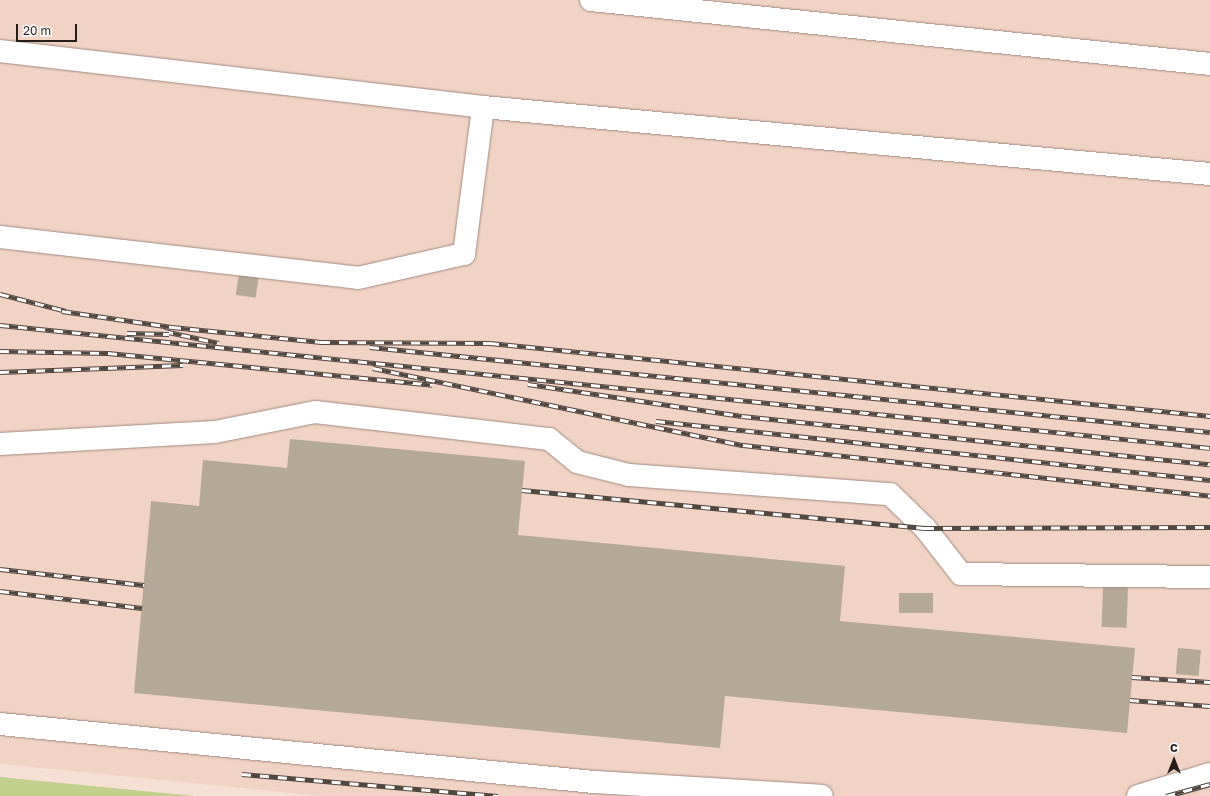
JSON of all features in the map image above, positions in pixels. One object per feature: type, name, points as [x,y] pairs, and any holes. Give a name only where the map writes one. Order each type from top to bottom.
[{"type":"lane","points":[[591,0],[1210,64]]},
{"type":"lane","points":[[0,51],[483,107],[1210,174]]},
{"type":"lane","points":[[0,237],[358,278],[464,254],[483,107]]},
{"type":"lane","points":[[0,444],[215,432],[315,412],[549,439],[577,462],[629,475],[890,494],[925,528],[961,574],[1210,577]]},
{"type":"lane","points":[[0,724],[594,782],[822,796]]},
{"type":"lane","points":[[1138,796],[1210,774]]},
{"type":"shaded area","points":[[0,0],[1210,0],[1210,796],[321,796],[0,764]]},
{"type":"green space","points":[[0,777],[195,796],[0,796]]},
{"type":"building","points":[[239,274],[259,277],[255,298],[236,295]]},
{"type":"building","points":[[290,439],[525,461],[518,535],[845,566],[840,621],[1135,648],[1127,733],[725,696],[720,748],[134,693],[151,501],[199,506],[203,460],[287,468]]},
{"type":"building","points":[[1103,586],[1128,587],[1127,628],[1102,627]]},
{"type":"building","points":[[899,593],[933,593],[933,613],[899,613]]},
{"type":"building","points":[[1178,648],[1201,650],[1199,676],[1176,674]]},
{"type":"railway","points":[[0,294],[66,311]]},
{"type":"railway","points":[[62,311],[172,327],[321,342],[490,343],[1210,416]]},
{"type":"railway","points":[[0,325],[1210,448]]},
{"type":"railway","points":[[164,331],[219,343]]},
{"type":"railway","points":[[127,333],[169,334]]},
{"type":"railway","points":[[370,347],[1210,432]]},
{"type":"railway","points":[[0,351],[108,353],[432,385]]},
{"type":"railway","points":[[0,372],[183,365]]},
{"type":"railway","points":[[373,368],[743,445],[1210,496]]},
{"type":"railway","points":[[528,384],[742,416],[1210,464]]},
{"type":"railway","points":[[656,421],[1210,480]]},
{"type":"railway","points":[[522,490],[925,528],[1210,527]]},
{"type":"railway","points":[[0,569],[144,585]]},
{"type":"railway","points":[[0,591],[142,608]]},
{"type":"railway","points":[[1132,677],[1210,682]]},
{"type":"railway","points":[[1130,700],[1210,706]]},
{"type":"railway","points":[[242,774],[498,796]]},
{"type":"railway","points":[[1166,796],[1210,784]]}]
